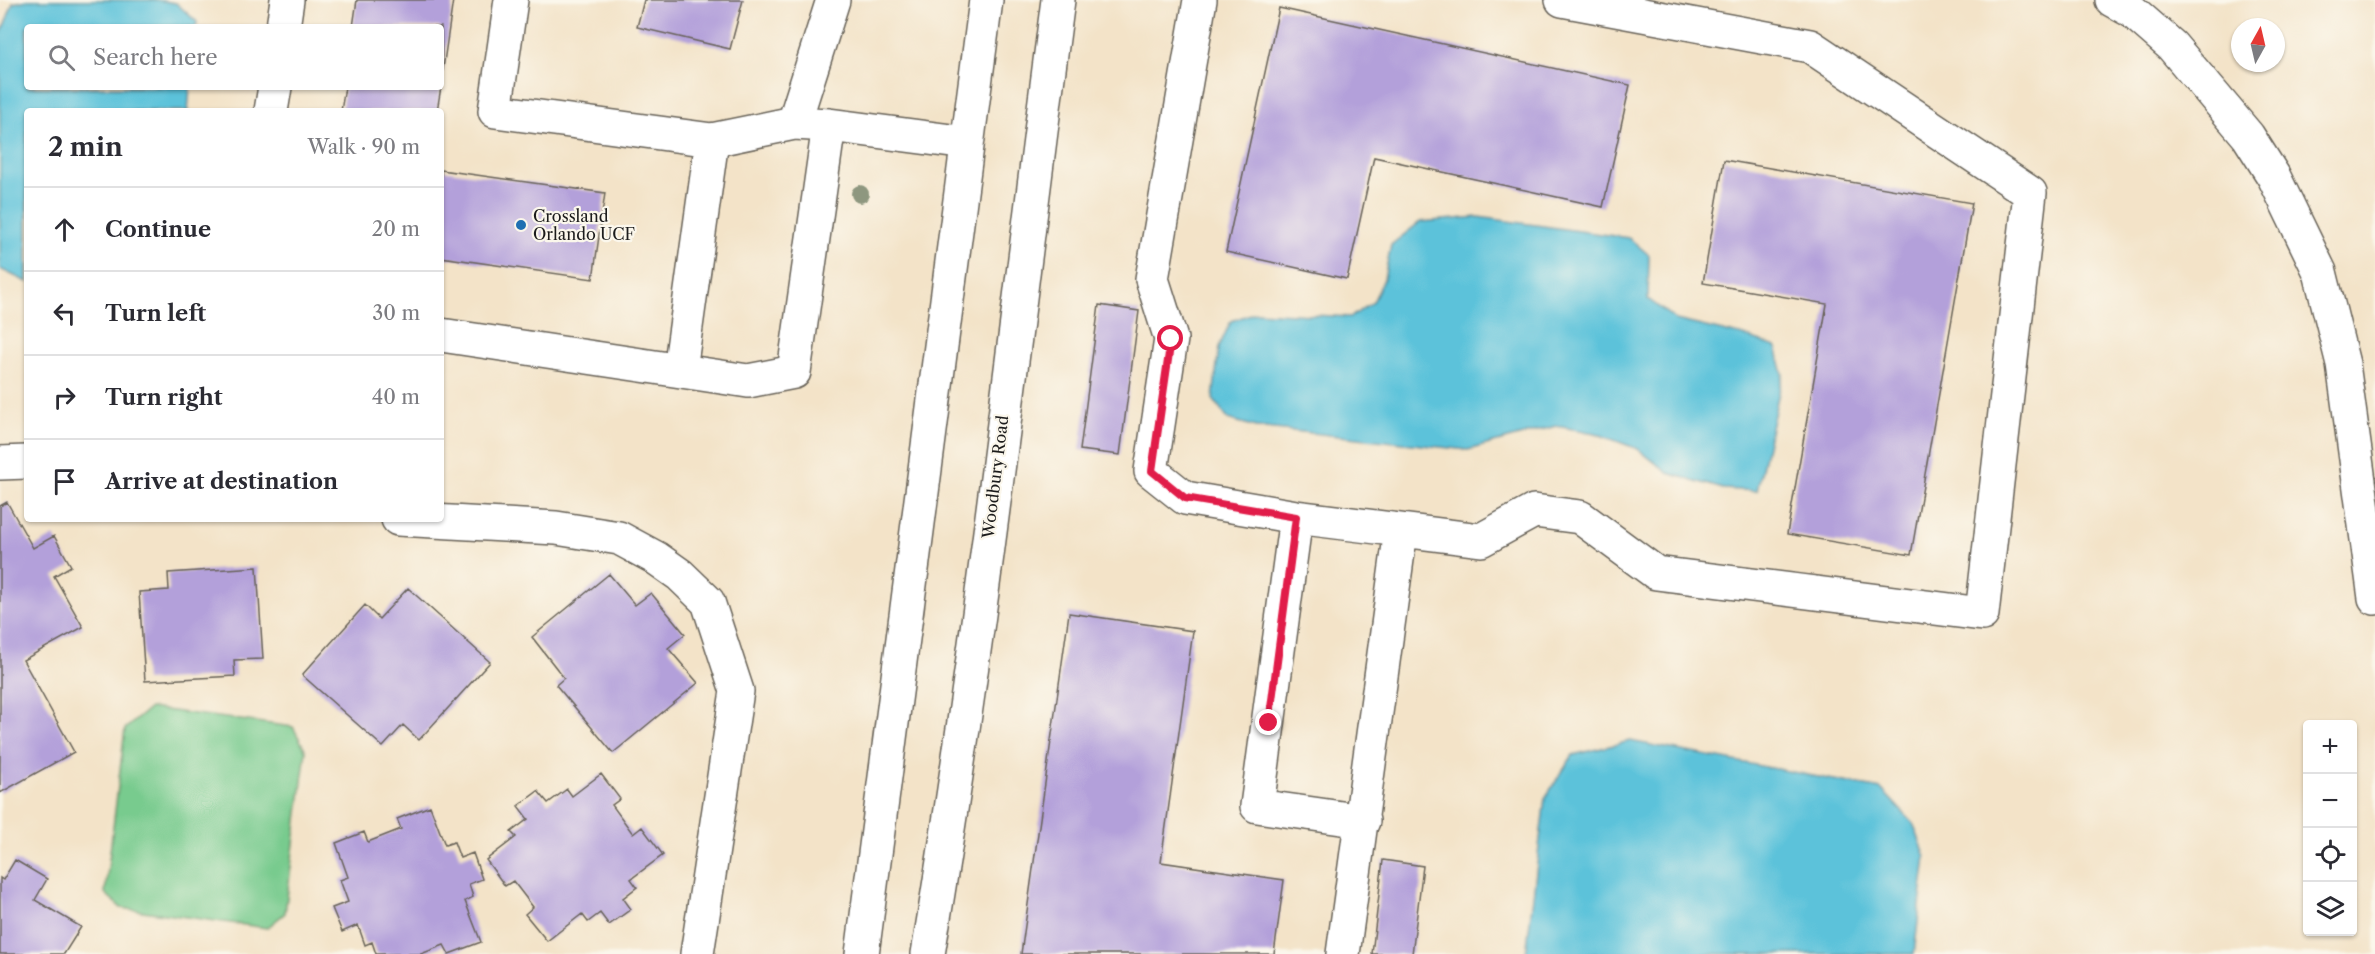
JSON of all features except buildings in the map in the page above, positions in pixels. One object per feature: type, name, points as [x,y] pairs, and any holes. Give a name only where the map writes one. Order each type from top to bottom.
[{"type":"main road","points":[[283,24],[287,0]]},
{"type":"main road","points":[[511,0],[495,111],[712,140],[794,123],[829,125],[967,143]]},
{"type":"main road","points":[[794,123],[833,0]]},
{"type":"main road","points":[[862,954],[986,0]]},
{"type":"main road","name":"Woodbury Road","points":[[928,954],[943,864],[990,523],[1058,0]]},
{"type":"main road","points":[[1200,0],[1152,279],[1171,339],[1152,471],[1185,498],[1296,517],[1481,540],[1534,511],[1580,517],[1656,573],[1982,614],[2030,193],[1810,46],[1562,0]]},
{"type":"main road","points":[[2112,0],[2132,11],[2172,46],[2248,136],[2274,177],[2320,272],[2343,364],[2375,598]]},
{"type":"main road","points":[[272,108],[274,90]]},
{"type":"main road","points":[[444,334],[748,381],[794,372],[829,125]]},
{"type":"main road","points":[[680,370],[712,140]]},
{"type":"main road","points":[[0,463],[24,462]]},
{"type":"main road","points":[[1296,517],[1257,806],[1363,821]]},
{"type":"main road","points":[[444,522],[556,528],[619,538],[664,564],[708,603],[737,691],[697,954]]},
{"type":"main road","points":[[1343,954],[1401,530]]},
{"type":"green space","points":[[150,708],[293,727],[306,751],[285,913],[267,928],[121,908],[105,893],[125,729]]},
{"type":"water","points":[[28,0],[157,0],[176,3],[197,22],[197,24],[24,24],[24,90],[190,90],[188,108],[24,108],[24,281],[0,269],[0,37],[13,3]]},
{"type":"water","points":[[1478,217],[1629,238],[1649,255],[1648,299],[1676,320],[1744,336],[1776,347],[1783,374],[1757,491],[1723,489],[1668,473],[1638,449],[1595,433],[1556,426],[1468,450],[1256,427],[1228,419],[1213,399],[1219,347],[1231,321],[1256,312],[1351,317],[1373,302],[1384,279],[1391,245],[1420,222]]},
{"type":"water","points":[[1630,741],[1881,789],[1913,823],[1926,857],[1914,954],[1526,954],[1545,798],[1573,755]]},
{"type":"place","name":"Crossland Orlando UCF","points":[[521,225]]},
{"type":"route","points":[[1171,339],[1152,471],[1185,498],[1296,517],[1269,723]]}]
